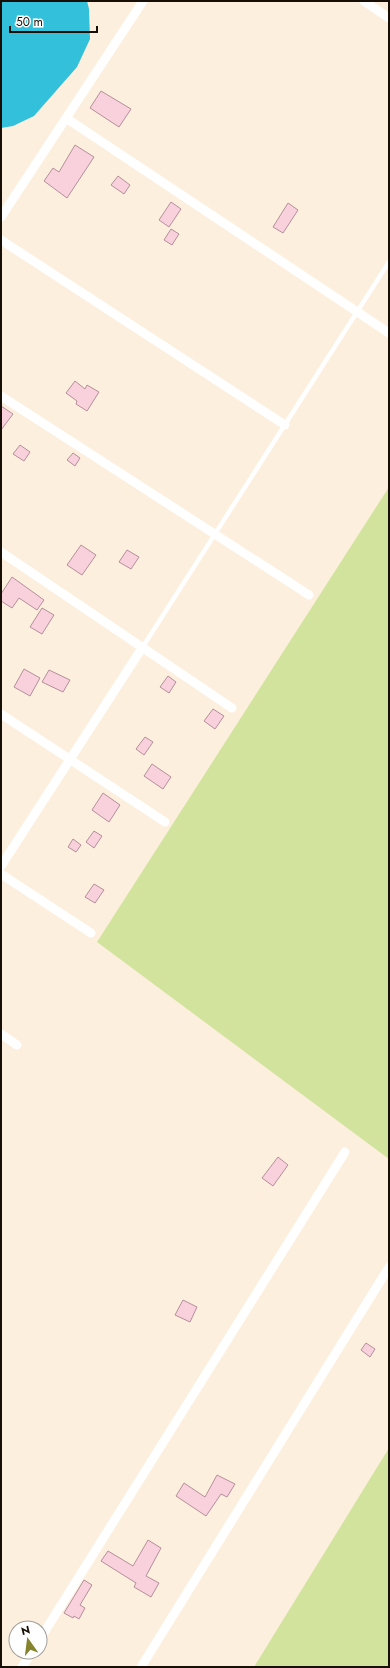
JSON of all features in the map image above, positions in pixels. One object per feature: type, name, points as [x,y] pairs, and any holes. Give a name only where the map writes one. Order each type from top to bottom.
[{"type":"street","points":[[1,217],[143,1]]},
{"type":"street","points":[[364,1],[389,18]]},
{"type":"street","points":[[66,118],[389,333]]},
{"type":"street","points":[[1,240],[285,425]]},
{"type":"street","points":[[1,396],[309,595]]},
{"type":"street","points":[[1,552],[232,708]]},
{"type":"street","points":[[1,866],[142,648]]},
{"type":"street","points":[[1,714],[165,822]]},
{"type":"street","points":[[1,874],[91,933]]},
{"type":"street","points":[[1,1034],[16,1045]]},
{"type":"street","points":[[48,1626],[345,1152]]},
{"type":"street","points":[[141,1667],[389,1267]]},
{"type":"lane","points":[[142,648],[389,262]]},
{"type":"green space","points":[[389,487],[389,1159],[97,942]]},
{"type":"green space","points":[[389,1448],[389,1667],[254,1667]]},
{"type":"water","points":[[1,1],[87,1],[89,9],[90,39],[77,67],[34,116],[13,126],[1,128]]},
{"type":"building","points":[[101,91],[131,109],[119,127],[90,108]]},
{"type":"building","points":[[75,145],[94,157],[67,198],[44,181],[53,168],[59,172]]},
{"type":"building","points":[[118,176],[130,185],[124,194],[111,185]]},
{"type":"building","points":[[171,202],[181,209],[169,227],[159,220]]},
{"type":"building","points":[[288,203],[298,210],[283,233],[273,227]]},
{"type":"building","points":[[171,229],[179,234],[172,245],[164,240]]},
{"type":"building","points":[[75,381],[85,389],[87,385],[99,392],[87,411],[76,404],[77,401],[66,393]]},
{"type":"building","points":[[1,406],[13,414],[1,430]]},
{"type":"building","points":[[20,445],[30,452],[24,461],[13,454]]},
{"type":"building","points":[[73,453],[80,458],[75,466],[67,460]]},
{"type":"building","points":[[81,545],[96,555],[82,575],[67,565]]},
{"type":"building","points":[[127,550],[139,557],[131,569],[119,562]]},
{"type":"building","points":[[12,577],[44,600],[37,610],[19,598],[12,608],[1,601],[1,594]]},
{"type":"building","points":[[42,608],[54,615],[42,634],[30,627]]},
{"type":"building","points":[[24,669],[40,678],[30,696],[14,687]]},
{"type":"building","points":[[49,670],[70,680],[63,692],[42,682]]},
{"type":"building","points":[[168,676],[176,682],[169,693],[160,687]]},
{"type":"building","points":[[213,709],[224,716],[215,729],[204,721]]},
{"type":"building","points":[[145,737],[153,742],[144,755],[136,749]]},
{"type":"building","points":[[152,764],[171,777],[163,789],[144,776]]},
{"type":"building","points":[[103,793],[120,805],[109,822],[92,810]]},
{"type":"building","points":[[94,831],[102,836],[94,848],[86,842]]},
{"type":"building","points":[[73,839],[81,845],[76,852],[68,847]]},
{"type":"building","points":[[94,884],[104,890],[95,903],[85,897]]},
{"type":"building","points":[[278,1157],[288,1165],[273,1186],[262,1178]]},
{"type":"building","points":[[183,1300],[197,1307],[190,1322],[175,1315]]},
{"type":"building","points":[[366,1343],[375,1349],[370,1357],[361,1350]]},
{"type":"building","points":[[217,1475],[235,1484],[227,1497],[221,1494],[206,1516],[176,1496],[184,1483],[205,1497]]},
{"type":"building","points":[[148,1540],[161,1548],[146,1576],[159,1583],[151,1597],[134,1587],[136,1583],[101,1561],[108,1551],[133,1566]]},
{"type":"building","points":[[84,1580],[92,1585],[80,1605],[85,1608],[79,1619],[74,1616],[73,1618],[64,1613]]}]
